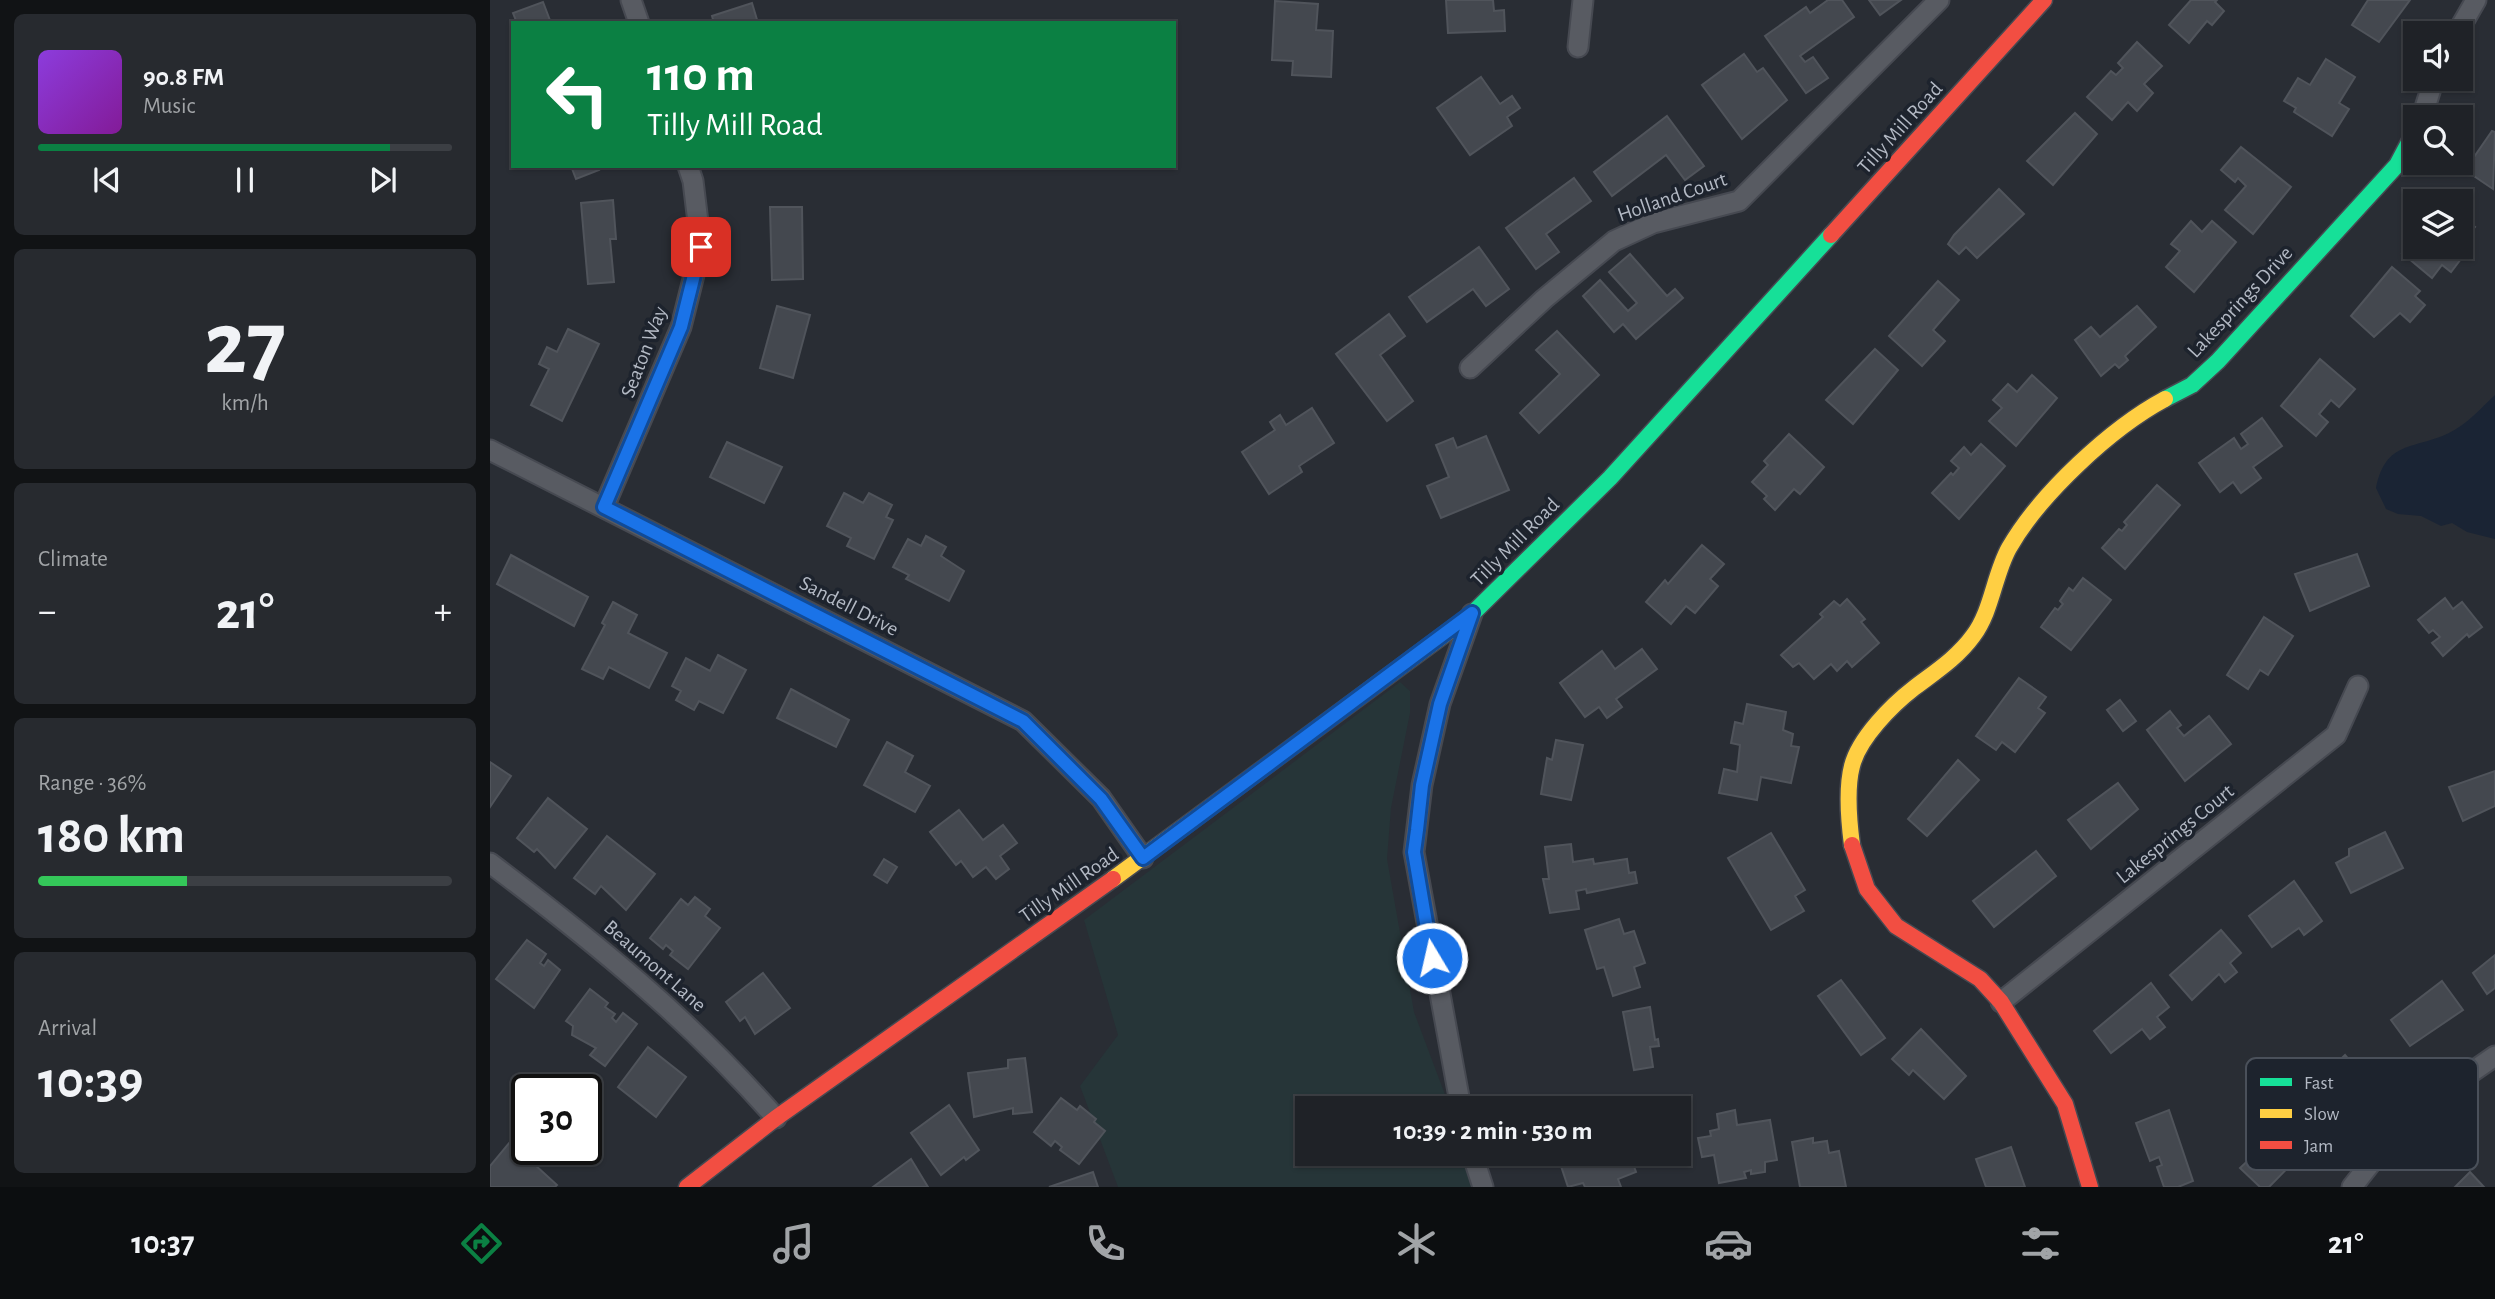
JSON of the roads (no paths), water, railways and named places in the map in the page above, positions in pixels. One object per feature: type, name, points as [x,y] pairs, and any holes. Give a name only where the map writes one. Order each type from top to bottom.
[{"type":"street","points":[[631,0],[638,21]]},
{"type":"street","points":[[1578,47],[1583,0]]},
{"type":"street","name":"Holland Court","points":[[1470,368],[1544,299],[1614,241],[1653,223],[1739,201],[1939,0]]},
{"type":"street","points":[[2464,21],[2476,0]]},
{"type":"street","name":"Tilly Mill Road","points":[[687,1187],[776,1118],[1143,858],[1472,613],[1610,478],[2041,1]]},
{"type":"street","name":"Lakesprings Drive","points":[[2090,1187],[2064,1104],[2001,1002],[1980,979],[1896,926],[1867,888],[1854,857],[1850,826],[1852,765],[1872,728],[1897,701],[1960,653],[1976,633],[2009,548],[2051,493],[2107,438],[2141,412],[2192,385],[2218,361],[2397,165],[2403,154]]},
{"type":"street","name":"Seaton Way","points":[[604,507],[681,327],[701,247],[693,181],[689,168]]},
{"type":"street","name":"Sandell Drive","points":[[490,450],[1023,721],[1101,799],[1143,858]]},
{"type":"street","points":[[1459,1096],[1414,852],[1422,785],[1440,704],[1472,613]]},
{"type":"street","name":"Lakesprings Court","points":[[2001,1002],[2336,735],[2358,686]]},
{"type":"street","name":"Beaumont Lane","points":[[490,863],[645,985],[724,1059],[776,1118]]},
{"type":"street","points":[[2478,1068],[2495,1056]]},
{"type":"street","points":[[1476,1166],[1483,1187]]},
{"type":"street","points":[[2351,1187],[2365,1170]]},
{"type":"water","points":[[2495,395],[2495,539],[2467,532],[2452,523],[2441,526],[2421,516],[2398,514],[2386,509],[2376,488],[2381,473],[2394,454],[2455,430]]}]
